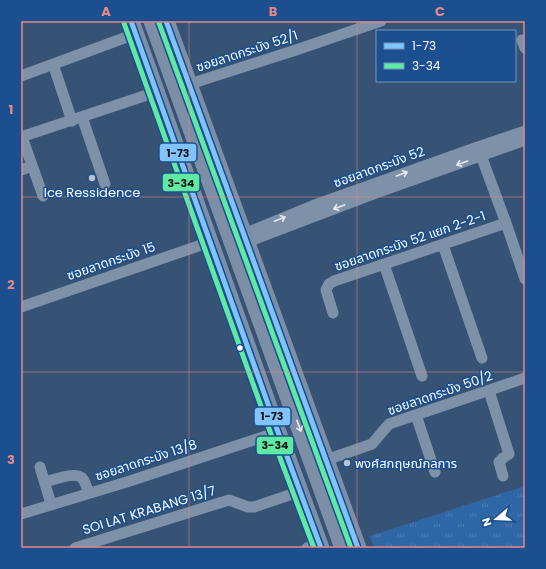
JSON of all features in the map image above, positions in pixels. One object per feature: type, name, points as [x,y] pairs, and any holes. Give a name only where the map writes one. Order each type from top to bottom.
[{"type":"main road","points":[[152,21],[343,548]]},
{"type":"main road","points":[[166,21],[358,548]]},
{"type":"main road","points":[[135,25],[156,92],[278,432],[301,491],[319,547]]},
{"type":"main road","points":[[135,25],[319,547]]},
{"type":"street","name":"ซอยลาดกระบัง 52/1","points":[[190,84],[381,21]]},
{"type":"street","points":[[21,76],[53,64],[135,25]]},
{"type":"street","points":[[53,64],[105,184]]},
{"type":"street","points":[[43,196],[22,137],[156,92]]},
{"type":"street","name":"ซอยลาดกระบัง 52","points":[[479,152],[525,131]]},
{"type":"street","name":"ซอยลาดกระบัง 52","points":[[246,238],[312,206],[479,152],[525,140]]},
{"type":"street","points":[[479,152],[506,223],[525,279]]},
{"type":"street","points":[[21,170],[32,166]]},
{"type":"street","name":"ซอยลาดกระบัง 52 แยก 2-2-1","points":[[333,313],[326,290],[329,284],[334,281],[506,223]]},
{"type":"street","name":"ซอยลาดกระบัง 15","points":[[21,307],[210,242]]},
{"type":"street","points":[[443,245],[482,358]]},
{"type":"street","points":[[384,264],[422,376]]},
{"type":"street","name":"ซอยลาดกระบัง 50/2","points":[[326,460],[372,444],[389,424],[525,378]]},
{"type":"street","points":[[489,391],[509,454],[499,462],[503,476]]},
{"type":"street","points":[[416,415],[435,472]]},
{"type":"street","name":"ซอยลาดกระบัง 13/8","points":[[21,514],[130,481],[278,432]]},
{"type":"street","points":[[40,467],[51,504]]},
{"type":"street","points":[[45,482],[67,476],[78,476],[82,478],[88,493]]},
{"type":"street","name":"SOI LAT KRABANG 13/7","points":[[75,548],[228,500],[248,507],[254,507],[301,491]]},
{"type":"green space","points":[[525,486],[525,548],[374,548],[370,536]]},
{"type":"transit line","name":"1-73","points":[[131,21],[321,548]]},
{"type":"transit line","name":"1-73","points":[[166,21],[358,548]]},
{"type":"transit line","name":"3-34","points":[[124,23],[271,434],[314,548]]},
{"type":"transit line","name":"3-34","points":[[159,23],[351,548]]},
{"type":"place","name":"Ice Ressidence","points":[[92,178]]},
{"type":"place","name":"พงศ์สกฤษณ์กลการ","points":[[347,463]]}]
